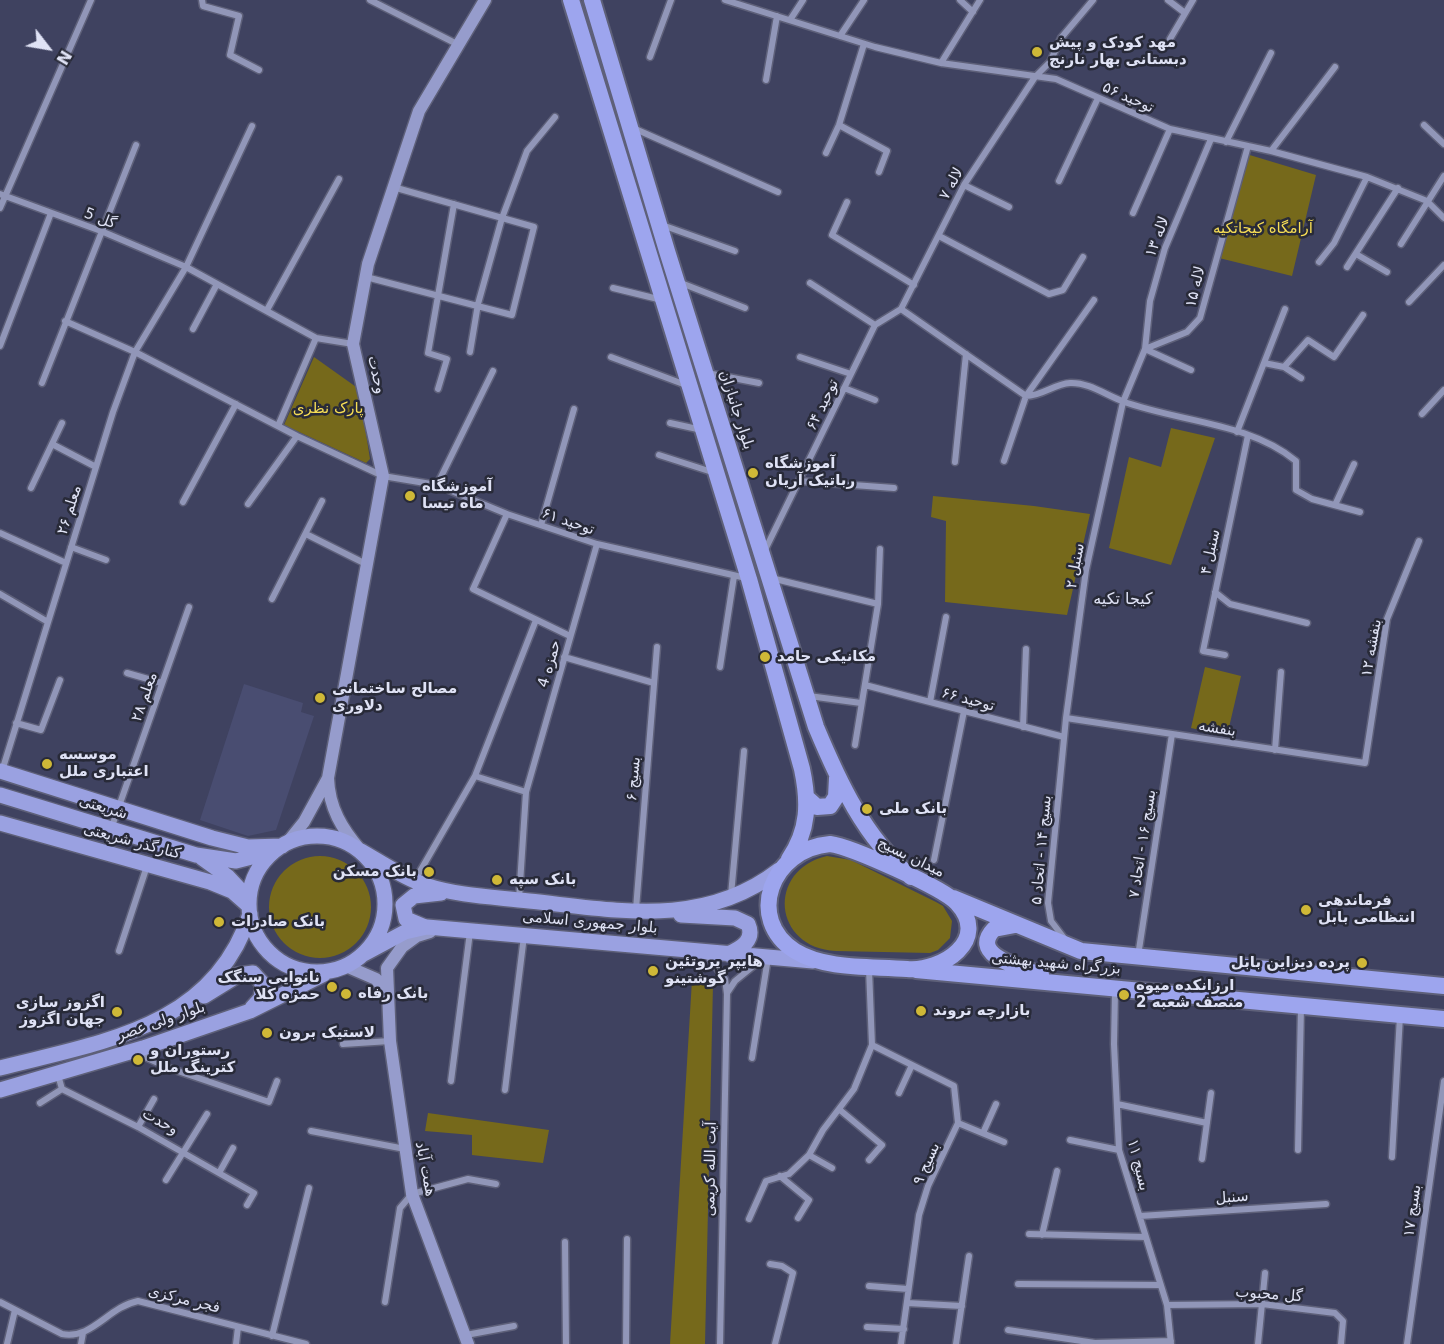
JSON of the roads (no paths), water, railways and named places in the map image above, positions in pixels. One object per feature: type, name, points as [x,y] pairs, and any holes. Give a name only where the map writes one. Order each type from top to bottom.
[{"type":"highway","points":[[571,0],[716,474],[741,577],[800,758],[807,798],[804,831],[784,865]]},
{"type":"highway","name":"بلوار جانبازان","points":[[592,0],[658,223],[805,695],[837,778],[858,817],[894,862],[911,877]]},
{"type":"highway","points":[[807,798],[817,807],[830,806],[836,797],[837,778]]},
{"type":"highway","name":"میدان بسیج","points":[[830,844],[855,850],[911,877],[947,895],[963,910],[966,920],[965,942],[952,959],[916,970],[820,962],[793,949],[775,927],[769,898],[784,865],[801,850],[830,844]]},
{"type":"highway","name":"بزرگراه شهید بهشتی","points":[[947,895],[1081,951],[1444,986]]},
{"type":"highway","points":[[1016,925],[999,926],[990,933],[987,944],[992,954],[1042,976],[1066,983]]},
{"type":"highway","name":"بزرگراه شهید بهشتی","points":[[916,970],[1444,1019]]},
{"type":"main road","name":"وحدت","points":[[361,851],[345,832],[336,813],[329,797],[328,778],[383,476],[353,344],[365,277],[419,111],[485,0]]},
{"type":"main road","name":"کنارگذر شریعتی","points":[[1,771],[212,838],[248,847],[282,846]]},
{"type":"main road","name":"وحدت","points":[[282,846],[304,822],[328,778]]},
{"type":"main road","name":"شریعتی","points":[[0,795],[196,855]]},
{"type":"main road","name":"کنارگذر شریعتی","points":[[0,823],[223,887],[238,895],[250,910]]},
{"type":"main road","points":[[313,836],[344,841],[361,851],[378,874],[386,903],[383,922],[375,940],[362,955],[346,966],[327,972],[307,972],[289,966],[272,956],[261,944],[250,910],[235,883],[196,855],[242,861],[313,836]]},
{"type":"main road","points":[[250,910],[256,875],[282,846]]},
{"type":"main road","name":"بلوار جمهوری اسلامی","points":[[361,851],[415,881],[450,892],[640,913],[730,898],[756,887],[784,865]]},
{"type":"main road","points":[[435,928],[406,919],[403,910],[406,901],[414,896],[450,892]]},
{"type":"main road","name":"بلوار ولی عصر","points":[[0,1068],[121,1037],[172,1013],[195,997],[224,968],[236,950],[250,910]]},
{"type":"main road","points":[[640,913],[735,918],[745,921],[750,928],[748,939],[740,948],[728,954]]},
{"type":"main road","name":"بلوار جمهوری اسلامی","points":[[362,955],[405,932],[435,928],[820,962]]},
{"type":"main road","name":"همت آباد","points":[[435,928],[417,936],[395,954],[387,968],[386,992],[390,1041],[412,1194],[467,1339]]},
{"type":"main road","points":[[346,966],[376,979],[386,992]]},
{"type":"main road","name":"بلوار ولی عصر","points":[[0,1090],[60,1082],[143,1048],[250,1011],[327,972]]},
{"type":"main road","points":[[172,1013],[237,975],[253,973],[263,984],[263,992],[250,1011]]},
{"type":"street","points":[[0,208],[2,195],[91,0]]},
{"type":"street","points":[[370,0],[457,44]]},
{"type":"street","points":[[650,57],[671,0]]},
{"type":"street","name":"توحید ۵۶","points":[[725,0],[864,44],[940,63],[1056,79],[1170,129],[1271,150],[1398,188],[1427,201],[1444,218]]},
{"type":"street","points":[[790,20],[803,0]]},
{"type":"street","points":[[840,36],[864,0]]},
{"type":"street","points":[[960,0],[973,12]]},
{"type":"street","points":[[940,63],[980,0]]},
{"type":"street","name":"لاله ۷","points":[[901,309],[964,185],[1035,77],[1050,62],[1061,38],[1093,0]]},
{"type":"street","points":[[1168,0],[1185,13]]},
{"type":"street","points":[[1170,39],[1193,0]]},
{"type":"street","points":[[202,3],[238,16],[230,56],[259,70]]},
{"type":"street","points":[[766,80],[777,16]]},
{"type":"street","points":[[826,153],[839,125],[864,44]]},
{"type":"street","points":[[1226,142],[1271,53]]},
{"type":"street","points":[[1271,150],[1335,67]]},
{"type":"street","points":[[1059,181],[1098,98]]},
{"type":"street","points":[[470,352],[478,304],[502,218],[527,152],[555,117]]},
{"type":"street","points":[[839,125],[887,150],[879,171]]},
{"type":"street","points":[[1424,125],[1444,144]]},
{"type":"street","name":"معلم ۲۶","points":[[1,771],[96,466],[135,352],[186,267],[252,126]]},
{"type":"street","points":[[631,127],[778,192]]},
{"type":"street","points":[[1133,213],[1170,129]]},
{"type":"street","name":"لاله ۱۳","points":[[1144,349],[1150,301],[1165,248],[1211,139]]},
{"type":"street","points":[[42,383],[136,145]]},
{"type":"street","name":"لاله ۱۵","points":[[1144,349],[1188,332],[1200,318],[1248,146]]},
{"type":"street","points":[[1401,244],[1444,176]]},
{"type":"street","points":[[1319,262],[1334,243],[1367,177]]},
{"type":"street","points":[[267,310],[339,179]]},
{"type":"street","points":[[964,185],[1009,207]]},
{"type":"street","points":[[365,277],[478,304],[512,315],[534,227],[393,187]]},
{"type":"street","points":[[1347,267],[1398,188]]},
{"type":"street","name":"گل 5","points":[[2,195],[101,231],[186,267],[316,338]]},
{"type":"street","points":[[847,202],[832,235],[914,285]]},
{"type":"street","points":[[438,389],[447,359],[428,354],[454,204]]},
{"type":"street","points":[[0,346],[51,213]]},
{"type":"street","points":[[658,223],[735,251]]},
{"type":"street","points":[[939,236],[1049,294],[1063,290],[1083,257]]},
{"type":"street","points":[[1356,254],[1387,272]]},
{"type":"street","points":[[1409,302],[1444,265]]},
{"type":"street","points":[[676,281],[745,308]]},
{"type":"street","points":[[193,329],[218,284]]},
{"type":"street","points":[[810,284],[875,325],[901,309],[1026,396],[1036,396],[1069,383],[1090,387],[1123,402],[1248,435],[1283,450],[1296,460],[1296,490],[1312,499],[1360,512]]},
{"type":"street","points":[[613,288],[662,300]]},
{"type":"street","points":[[1004,461],[1026,396],[1094,300]]},
{"type":"street","points":[[1237,432],[1285,309]]},
{"type":"street","points":[[1284,367],[1308,340],[1334,357],[1363,315]]},
{"type":"street","name":"توحید ۶۱","points":[[65,321],[135,352],[297,436],[383,476],[437,485],[507,514],[597,544],[741,577]]},
{"type":"street","name":"توحید ۶۴","points":[[763,555],[875,325]]},
{"type":"street","points":[[278,426],[316,338],[353,344]]},
{"type":"street","points":[[1123,402],[1144,349],[1191,370]]},
{"type":"street","points":[[955,462],[966,354]]},
{"type":"street","points":[[611,357],[689,386]]},
{"type":"street","points":[[800,357],[851,374]]},
{"type":"street","points":[[1264,363],[1284,367],[1301,378]]},
{"type":"street","points":[[437,485],[493,371]]},
{"type":"street","points":[[705,373],[759,383]]},
{"type":"street","points":[[844,388],[875,400]]},
{"type":"street","points":[[1422,414],[1444,390]]},
{"type":"street","name":"سنبل ۲","points":[[1064,737],[1086,570],[1123,402]]},
{"type":"street","points":[[183,502],[236,404]]},
{"type":"street","points":[[541,525],[574,409]]},
{"type":"street","points":[[31,488],[62,423]]},
{"type":"street","points":[[670,423],[703,430]]},
{"type":"street","name":"سنبل ۴","points":[[1225,655],[1203,651],[1248,435]]},
{"type":"street","points":[[248,504],[297,436]]},
{"type":"street","points":[[52,444],[96,466]]},
{"type":"street","points":[[659,455],[716,474]]},
{"type":"street","points":[[1335,505],[1354,464]]},
{"type":"street","points":[[799,481],[894,488]]},
{"type":"street","points":[[272,599],[322,501]]},
{"type":"street","points":[[507,514],[473,589],[570,636]]},
{"type":"street","points":[[0,533],[66,562]]},
{"type":"street","points":[[306,534],[366,564]]},
{"type":"street","name":"بنفشه ۱۲","points":[[1365,763],[1388,619],[1419,541]]},
{"type":"street","name":"حمزه 4","points":[[519,899],[526,792],[597,544]]},
{"type":"street","points":[[71,547],[106,560]]},
{"type":"street","points":[[855,745],[878,604],[880,549]]},
{"type":"street","points":[[720,667],[741,577]]},
{"type":"street","points":[[770,578],[878,604]]},
{"type":"street","points":[[1215,592],[1230,604],[1307,623]]},
{"type":"street","points":[[0,594],[48,622]]},
{"type":"street","name":"معلم ۲۸","points":[[111,829],[189,607]]},
{"type":"street","points":[[930,702],[946,617]]},
{"type":"street","points":[[415,881],[475,776],[536,620]]},
{"type":"street","name":"بسیج ۶","points":[[640,913],[657,647]]},
{"type":"street","points":[[1023,727],[1026,649]]},
{"type":"street","points":[[564,657],[654,683]]},
{"type":"street","points":[[1275,750],[1281,672]]},
{"type":"street","points":[[127,673],[162,683]]},
{"type":"street","points":[[16,723],[41,730],[60,680]]},
{"type":"street","name":"توحید ۶۶","points":[[865,685],[1064,737]]},
{"type":"street","points":[[805,695],[861,703]]},
{"type":"street","points":[[934,860],[964,711]]},
{"type":"street","name":"بنفشه","points":[[1066,718],[1365,763]]},
{"type":"street","name":"بسیج ۱۶ - اتحاد ۷","points":[[1138,957],[1172,734]]},
{"type":"street","name":"بسیج ۱۴ - اتحاد ۵","points":[[1064,737],[1048,903],[1055,928],[1081,951]]},
{"type":"street","points":[[730,898],[744,751]]},
{"type":"street","points":[[475,776],[526,792]]},
{"type":"street","points":[[119,951],[147,866]]},
{"type":"street","points":[[451,1081],[471,931]]},
{"type":"street","points":[[505,1090],[524,936]]},
{"type":"street","name":"آیت الله کریمی","points":[[704,952],[716,963],[725,979],[727,994],[720,1344]]},
{"type":"street","points":[[727,994],[735,981],[766,957]]},
{"type":"street","points":[[752,1058],[766,957]]},
{"type":"street","points":[[749,1219],[766,1181],[789,1173],[809,1155],[823,1130],[854,1089],[872,1045],[869,966]]},
{"type":"street","name":"بسیج ۱۱","points":[[1115,988],[1119,1150],[1167,1305],[1171,1342]]},
{"type":"street","points":[[1298,1150],[1301,1005]]},
{"type":"street","points":[[1392,1157],[1400,1014]]},
{"type":"street","points":[[343,1044],[390,1041]]},
{"type":"street","points":[[872,1045],[954,1086],[958,1123],[1004,1142]]},
{"type":"street","points":[[143,1048],[146,1057],[169,1068],[269,1102],[278,1081]]},
{"type":"street","points":[[900,1093],[912,1065]]},
{"type":"street","name":"بسیج ۱۷","points":[[1407,1344],[1444,1081]]},
{"type":"street","points":[[40,1103],[60,1082]]},
{"type":"street","name":"وحدت","points":[[60,1082],[254,1193],[247,1205]]},
{"type":"street","points":[[1202,1159],[1212,1093]]},
{"type":"street","points":[[138,1127],[154,1099]]},
{"type":"street","points":[[983,1133],[996,1104]]},
{"type":"street","points":[[1117,1104],[1207,1123]]},
{"type":"street","points":[[840,1110],[882,1145],[869,1161]]},
{"type":"street","points":[[166,1180],[207,1114]]},
{"type":"street","name":"بسیج ۹","points":[[901,1344],[919,1215],[928,1186],[958,1123]]},
{"type":"street","points":[[311,1131],[405,1149]]},
{"type":"street","points":[[1070,1140],[1119,1150]]},
{"type":"street","points":[[219,1173],[233,1148]]},
{"type":"street","points":[[809,1155],[832,1168]]},
{"type":"street","points":[[1042,1234],[1057,1171]]},
{"type":"street","points":[[780,1176],[810,1200],[798,1218]]},
{"type":"street","points":[[385,1302],[400,1208],[412,1194],[468,1179],[496,1184]]},
{"type":"street","points":[[272,1336],[309,1188]]},
{"type":"street","name":"سنبل","points":[[1140,1216],[1326,1204]]},
{"type":"street","points":[[1029,1234],[1146,1237]]},
{"type":"street","points":[[626,1344],[627,1239]]},
{"type":"street","points":[[565,1242],[566,1344]]},
{"type":"street","points":[[956,1344],[969,1256]]},
{"type":"street","points":[[770,1264],[782,1266],[793,1273],[775,1344]]},
{"type":"street","points":[[1258,1344],[1265,1273]]},
{"type":"street","points":[[1018,1284],[1160,1284]]},
{"type":"street","points":[[869,1286],[908,1289]]},
{"type":"street","name":"فجر مرکزی","points":[[83,1333],[123,1304],[138,1301],[306,1344]]},
{"type":"street","points":[[0,1302],[62,1334],[73,1336],[83,1333],[81,1344]]},
{"type":"street","points":[[907,1303],[962,1306]]},
{"type":"street","name":"گل محبوب","points":[[1167,1305],[1262,1304],[1335,1313],[1343,1321],[1341,1344]]},
{"type":"street","points":[[7,1344],[15,1310]]},
{"type":"street","points":[[467,1339],[514,1326]]},
{"type":"street","points":[[236,1344],[238,1327]]},
{"type":"street","points":[[867,1327],[904,1329]]},
{"type":"street","points":[[1008,1330],[1095,1342],[1171,1342]]},
{"type":"place","name":"مهد کودک و پیش دبستانی بهار نارنج","points":[[1037,52]]},
{"type":"place","name":"آموزشگاه رباتیک آریان","points":[[753,473]]},
{"type":"place","name":"آموزشگاه ماه تیسا","points":[[410,496]]},
{"type":"place","name":"مکانیکی حامد","points":[[765,657]]},
{"type":"place","name":"مصالح ساختمانی دلاوری","points":[[320,698]]},
{"type":"place","name":"موسسه اعتباری ملل","points":[[47,764]]},
{"type":"place","name":"بانک ملی","points":[[867,809]]},
{"type":"place","name":"بانک مسکن","points":[[429,872]]},
{"type":"place","name":"بانک سپه","points":[[497,880]]},
{"type":"place","name":"فرماندهی انتظامی بابل","points":[[1306,910]]},
{"type":"place","name":"بانک صادرات","points":[[219,922]]},
{"type":"place","name":"پرده دیزاین بابل","points":[[1362,963]]},
{"type":"place","name":"هایپر پروتئین گوشتینو","points":[[653,971]]},
{"type":"place","name":"نانوایی سنگک حمزه کلا","points":[[332,987]]},
{"type":"place","name":"بانک رفاه","points":[[346,994]]},
{"type":"place","name":"ارزانکده میوه منصف شعبه 2","points":[[1124,995]]},
{"type":"place","name":"بازارچه تروند","points":[[921,1011]]},
{"type":"place","name":"اگزوز سازی جهان اگزوز","points":[[117,1012]]},
{"type":"place","name":"لاستیک برون","points":[[267,1033]]},
{"type":"place","name":"رستوران و کترینگ ملل","points":[[138,1060]]},
{"type":"district","name":"کیجا تکیه","points":[[1123,600]]},
{"type":"park label","name":"آرامگاه کیجاتکیه","points":[[1263,229]]},
{"type":"park label","name":"پارک نظری","points":[[328,409]]}]
